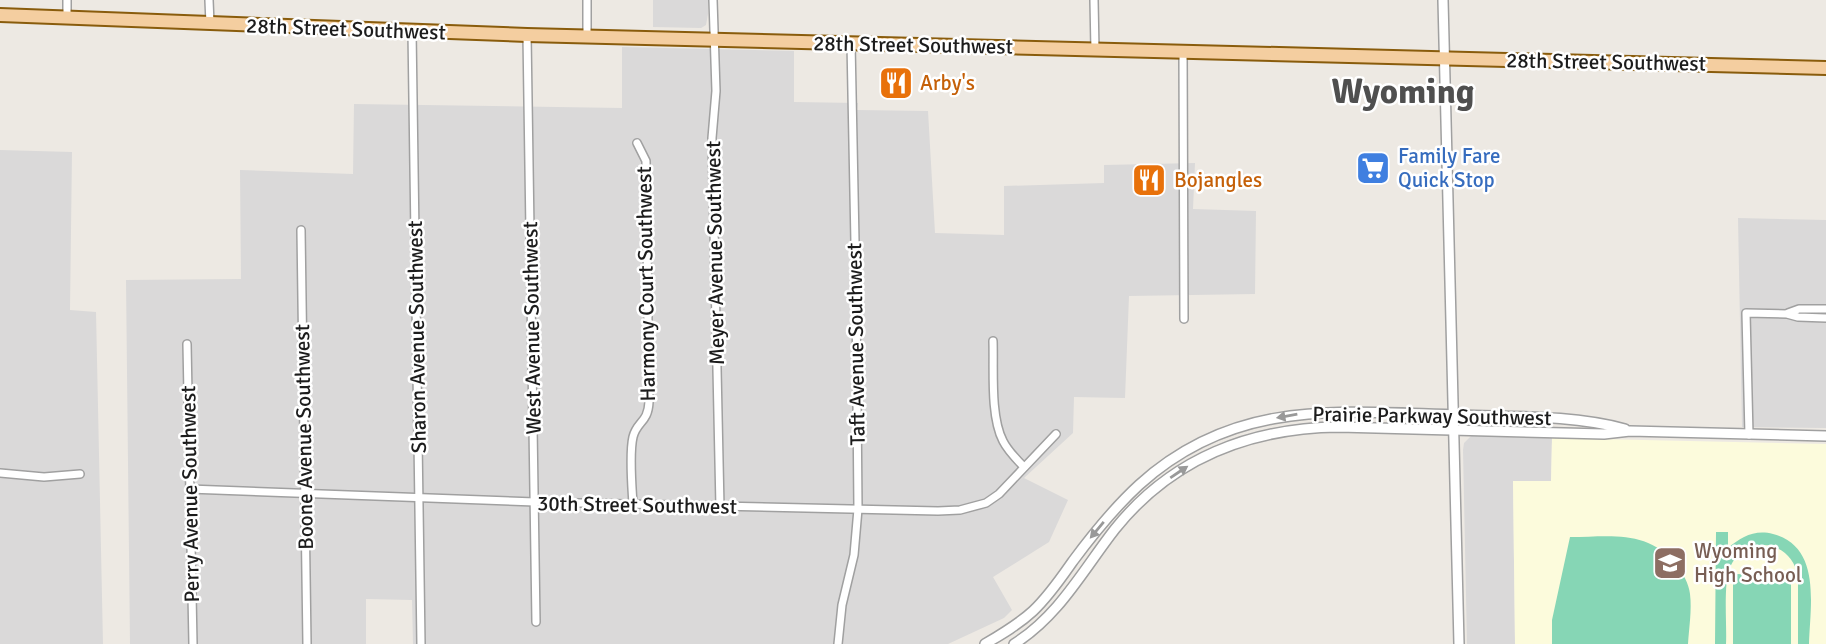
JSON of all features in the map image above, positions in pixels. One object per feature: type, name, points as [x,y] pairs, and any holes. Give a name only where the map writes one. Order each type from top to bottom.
[{"type":"main road","name":"28th Street Southwest","points":[[0,15],[527,35],[1826,68]]},
{"type":"street","points":[[67,0],[67,18]]},
{"type":"street","points":[[209,0],[209,24]]},
{"type":"street","points":[[587,0],[587,36]]},
{"type":"street","name":"Meyer Avenue Southwest","points":[[713,0],[716,91],[712,138],[720,506]]},
{"type":"street","points":[[1094,0],[1095,50]]},
{"type":"street","points":[[1443,0],[1458,644]]},
{"type":"street","name":"Sharon Avenue Southwest","points":[[412,31],[421,644]]},
{"type":"street","name":"West Avenue Southwest","points":[[527,35],[536,622]]},
{"type":"street","name":"Taft Avenue Southwest","points":[[838,644],[842,605],[854,555],[858,509],[851,43]]},
{"type":"street","points":[[1183,51],[1184,319]]},
{"type":"street","name":"Harmony Court Southwest","points":[[633,505],[632,444],[635,431],[649,413],[646,161],[638,143]]},
{"type":"street","name":"Boone Avenue Southwest","points":[[301,230],[307,644]]},
{"type":"street","points":[[1787,314],[1798,309],[1826,310]]},
{"type":"street","points":[[1749,435],[1746,313],[1826,317]]},
{"type":"street","points":[[993,341],[998,428],[1009,451],[1024,467]]},
{"type":"street","name":"Perry Avenue Southwest","points":[[187,344],[193,644]]},
{"type":"street","name":"Prairie Parkway Southwest","points":[[985,644],[997,641],[1033,611],[1122,501],[1140,484],[1189,448],[1234,428],[1288,415],[1329,411],[1553,418],[1630,430],[1826,436]]},
{"type":"street","name":"Prairie Parkway Southwest","points":[[1014,644],[1035,629],[1063,602],[1126,516],[1151,492],[1203,457],[1233,444],[1264,434],[1339,427],[1604,434],[1630,430]]},
{"type":"street","name":"30th Street Southwest","points":[[189,489],[633,505],[938,511],[971,508],[986,503],[999,494],[1056,434]]},
{"type":"street","points":[[0,473],[44,477],[80,474]]},
{"type":"shaded area","points":[[653,0],[708,0],[706,25],[701,28],[653,27]]},
{"type":"shaded area","points":[[622,47],[794,51],[794,102],[858,103],[857,110],[928,111],[935,233],[1004,235],[1004,186],[1104,183],[1104,165],[1195,163],[1193,209],[1256,211],[1255,294],[1129,296],[1125,398],[1074,397],[1073,433],[1024,478],[1068,500],[1049,542],[993,577],[1012,610],[1004,618],[948,644],[413,644],[412,600],[366,599],[366,644],[130,644],[126,280],[241,279],[240,170],[353,174],[354,104],[622,108]]},
{"type":"shaded area","points":[[0,150],[72,152],[70,310],[96,312],[103,644],[0,644]]},
{"type":"shaded area","points":[[1738,218],[1826,220],[1826,428],[1742,427]]},
{"type":"shaded area","points":[[1475,435],[1552,438],[1551,482],[1513,482],[1515,644],[1467,644],[1463,450],[1464,443]]},
{"type":"shaded area","name":"Wyoming High School","points":[[1552,438],[1826,444],[1826,644],[1515,644],[1513,481],[1551,481]]},
{"type":"green space","points":[[1716,532],[1728,532],[1728,548],[1749,535],[1766,533],[1789,541],[1799,551],[1810,580],[1809,644],[1798,644],[1798,577],[1794,565],[1787,555],[1778,549],[1757,545],[1737,556],[1730,567],[1726,594],[1726,644],[1715,644]]},
{"type":"green space","points":[[1614,536],[1641,540],[1665,553],[1681,572],[1689,590],[1691,613],[1688,644],[1552,644],[1552,620],[1570,537]]},
{"type":"green space","points":[[1733,574],[1791,575],[1791,644],[1733,644]]},
{"type":"place","name":"Arby's","points":[[896,83]]},
{"type":"place","name":"Family Fare Quick Stop","points":[[1373,168]]},
{"type":"place","name":"Bojangles","points":[[1149,180]]},
{"type":"place","name":"Wyoming High School","points":[[1670,563]]},
{"type":"district","name":"Wyoming","points":[[1403,91]]}]
